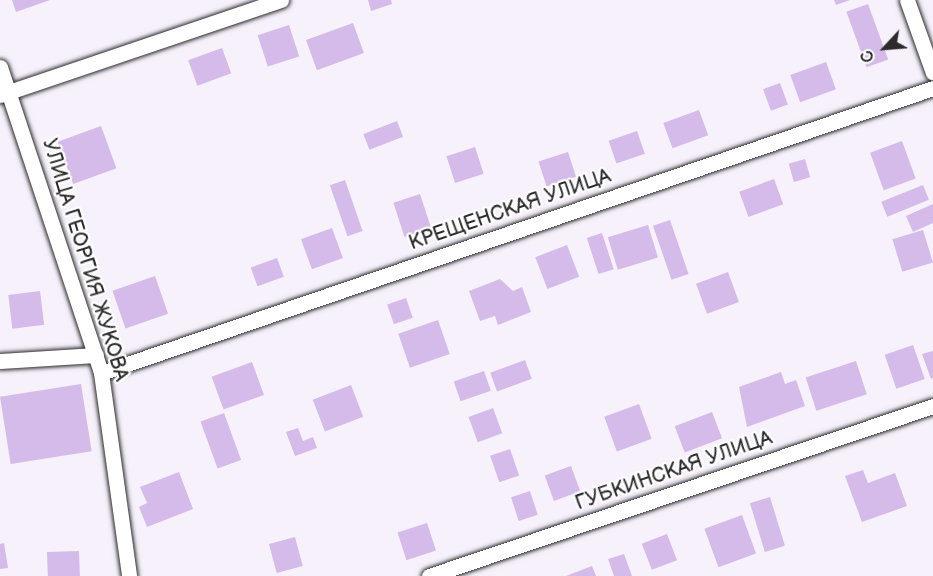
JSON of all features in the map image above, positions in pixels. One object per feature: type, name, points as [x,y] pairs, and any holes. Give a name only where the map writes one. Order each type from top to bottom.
[{"type":"street","points":[[4,93],[281,0]]},
{"type":"street","points":[[907,0],[933,73]]},
{"type":"street","name":"УЛИЦА ГЕОРГИЯ ЖУКОВА","points":[[0,67],[4,93],[101,373],[129,576]]},
{"type":"street","name":"КРЕЩЕНСКАЯ УЛИЦА","points":[[101,373],[933,88]]},
{"type":"street","points":[[0,361],[96,355]]},
{"type":"street","name":"ГУБКИНСКАЯ УЛИЦА","points":[[429,576],[933,406]]},
{"type":"building","points":[[12,0],[50,0],[16,12]]},
{"type":"building","points":[[368,0],[391,0],[392,4],[371,11]]},
{"type":"building","points":[[834,0],[850,0],[836,5]]},
{"type":"building","points":[[868,4],[888,59],[867,67],[846,12]]},
{"type":"building","points":[[353,23],[364,53],[317,70],[306,40]]},
{"type":"building","points":[[289,25],[299,56],[268,67],[258,35]]},
{"type":"building","points":[[222,48],[231,73],[197,86],[188,60]]},
{"type":"building","points":[[826,62],[836,89],[800,102],[790,75]]},
{"type":"building","points":[[780,83],[788,105],[771,111],[763,89]]},
{"type":"building","points":[[699,110],[708,135],[673,148],[663,123]]},
{"type":"building","points":[[397,121],[403,137],[369,150],[363,134]]},
{"type":"building","points":[[101,126],[116,168],[73,184],[58,142]]},
{"type":"building","points":[[637,131],[645,154],[616,163],[609,141]]},
{"type":"building","points":[[902,141],[916,179],[884,190],[870,153]]},
{"type":"building","points":[[475,147],[484,174],[455,183],[446,156]]},
{"type":"building","points":[[568,152],[576,177],[547,186],[539,162]]},
{"type":"building","points":[[805,159],[810,177],[794,182],[789,164]]},
{"type":"building","points":[[774,179],[783,204],[748,217],[739,192]]},
{"type":"building","points":[[345,180],[363,231],[347,236],[330,185]]},
{"type":"building","points":[[923,185],[929,200],[887,217],[881,202]]},
{"type":"building","points":[[420,194],[431,228],[404,237],[393,203]]},
{"type":"building","points":[[933,204],[933,223],[913,232],[906,216]]},
{"type":"building","points":[[670,220],[689,274],[672,280],[653,226]]},
{"type":"building","points":[[648,225],[658,258],[618,270],[608,237]]},
{"type":"building","points":[[332,228],[343,258],[312,269],[301,239]]},
{"type":"building","points":[[923,230],[933,263],[902,272],[892,239]]},
{"type":"building","points":[[602,233],[614,269],[599,274],[587,238]]},
{"type":"building","points":[[567,245],[579,277],[547,289],[535,257]]},
{"type":"building","points":[[277,258],[284,277],[258,286],[251,268]]},
{"type":"building","points":[[728,272],[739,302],[707,314],[696,284]]},
{"type":"building","points":[[155,276],[168,314],[125,328],[112,291]]},
{"type":"building","points":[[500,279],[513,291],[522,287],[531,312],[498,325],[495,316],[480,321],[469,291]]},
{"type":"building","points":[[40,291],[44,325],[12,329],[8,295]]},
{"type":"building","points":[[406,298],[413,318],[394,324],[387,305]]},
{"type":"building","points":[[438,320],[450,354],[410,368],[398,334]]},
{"type":"building","points":[[913,345],[925,379],[896,389],[885,355]]},
{"type":"building","points":[[933,351],[933,378],[931,379],[922,354]]},
{"type":"building","points":[[525,360],[532,379],[497,391],[490,373]]},
{"type":"building","points":[[856,361],[867,394],[816,411],[806,377]]},
{"type":"building","points":[[252,362],[264,395],[224,410],[212,377]]},
{"type":"building","points":[[484,371],[491,391],[461,401],[454,381]]},
{"type":"building","points":[[781,372],[785,384],[796,380],[805,406],[747,427],[739,387]]},
{"type":"building","points":[[81,384],[92,451],[11,464],[0,397]]},
{"type":"building","points":[[351,385],[363,417],[325,431],[313,400]]},
{"type":"building","points":[[639,404],[652,439],[617,451],[604,417]]},
{"type":"building","points":[[493,408],[502,433],[478,442],[469,417]]},
{"type":"building","points":[[712,412],[722,438],[685,452],[675,426]]},
{"type":"building","points":[[224,413],[241,460],[218,469],[201,422]]},
{"type":"building","points":[[298,428],[303,441],[313,437],[317,448],[295,456],[286,432]]},
{"type":"building","points":[[510,449],[519,475],[499,482],[490,456]]},
{"type":"building","points":[[571,466],[580,491],[554,501],[545,476]]},
{"type":"building","points":[[863,470],[868,483],[895,473],[907,506],[862,522],[845,476]]},
{"type":"building","points":[[179,472],[193,509],[147,527],[139,507],[147,503],[140,487]]},
{"type":"building","points":[[530,491],[538,515],[519,521],[511,497]]},
{"type":"building","points":[[770,497],[785,546],[765,552],[750,503]]},
{"type":"building","points":[[742,515],[756,554],[718,567],[704,529]]},
{"type":"building","points":[[427,523],[436,551],[406,560],[398,533]]},
{"type":"building","points":[[667,534],[677,560],[652,570],[642,544]]},
{"type":"building","points":[[295,537],[303,566],[277,573],[269,544]]},
{"type":"building","points":[[4,543],[8,568],[0,569],[0,544]]},
{"type":"building","points":[[79,551],[80,576],[48,576],[47,552]]},
{"type":"building","points":[[624,554],[632,576],[614,576],[608,559]]},
{"type":"building","points":[[592,566],[596,576],[566,576]]}]
